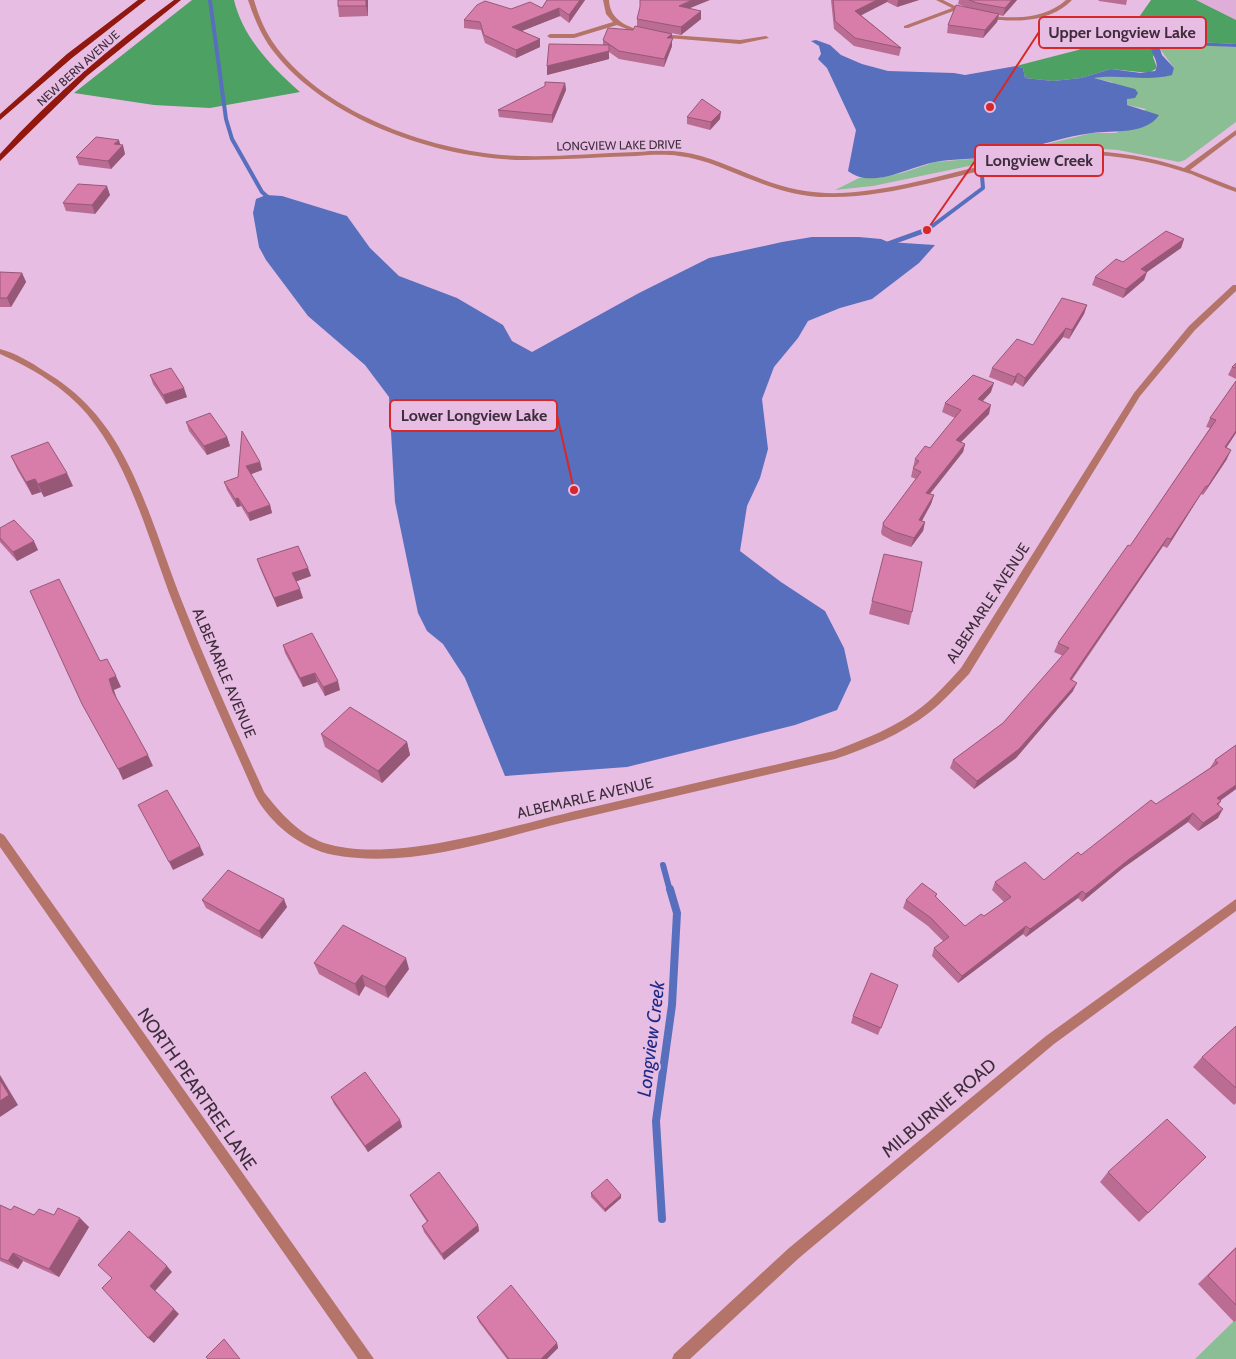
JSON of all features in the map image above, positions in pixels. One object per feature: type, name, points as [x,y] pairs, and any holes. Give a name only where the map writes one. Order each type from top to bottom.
[{"type":"main road","name":"NEW BERN AVENUE","points":[[0,118],[55,68],[110,22],[143,0]]},
{"type":"main road","name":"NEW BERN AVENUE","points":[[0,158],[76,82],[142,27],[178,0]]},
{"type":"street","name":"LONGVIEW LAKE DRIVE","points":[[250,0],[259,23],[280,56],[327,96],[358,114],[386,127],[442,146],[481,155],[526,158],[679,154],[711,160],[780,188],[830,195],[874,192],[1038,157],[1073,153],[1125,156],[1188,170],[1236,190]]},
{"type":"street","points":[[606,0],[607,11],[616,23],[643,33],[740,42],[766,38]]},
{"type":"street","points":[[940,0],[955,9],[982,17],[1020,19],[1046,14],[1069,0]]},
{"type":"street","points":[[906,27],[955,9]]},
{"type":"street","points":[[550,36],[574,36],[616,23]]},
{"type":"street","points":[[1188,170],[1236,132]]},
{"type":"street","name":"ALBEMARLE AVENUE","points":[[0,351],[64,387],[91,413],[100,426],[120,462],[146,519],[178,603],[260,795],[272,813],[287,828],[307,840],[332,850],[372,853],[411,852],[494,835],[835,755],[870,742],[919,715],[965,671],[1118,423],[1146,382],[1192,328],[1236,287]]},
{"type":"street","name":"NORTH PEARTREE LANE","points":[[0,838],[367,1359]]},
{"type":"street","name":"MILBURNIE ROAD","points":[[679,1359],[794,1253],[1050,1040],[1236,904]]},
{"type":"shaded area","points":[[1196,0],[1236,0],[1236,20]]},
{"type":"green space","points":[[192,0],[234,0],[238,14],[251,39],[269,62],[300,92],[210,108],[154,105],[74,93]]},
{"type":"green space","points":[[1151,0],[1196,0],[1236,20],[1236,44],[1159,40],[1153,57],[1157,68],[1149,73],[1111,69],[1081,78],[1053,81],[1025,78],[1023,68],[1016,66],[1078,50],[1137,20]]},
{"type":"green space","points":[[1162,44],[1236,47],[1236,122],[1185,160],[1179,162],[1118,150],[1087,148],[1046,150],[873,186],[835,190],[859,178],[878,178],[902,173],[935,162],[994,157],[1092,133],[1116,133],[1146,109],[1127,105],[1127,99],[1112,82],[1093,78],[1115,75],[1162,77],[1174,68],[1160,49]]},
{"type":"green space","points":[[1236,1319],[1236,1359],[1195,1359]]},
{"type":"water","points":[[816,40],[830,45],[841,55],[862,64],[888,71],[965,75],[1016,66],[1023,68],[1025,78],[1053,81],[1081,78],[1111,69],[1141,73],[1155,71],[1157,64],[1151,43],[1159,40],[1236,44],[1236,47],[1162,44],[1159,46],[1162,55],[1174,68],[1172,75],[1153,78],[1094,78],[1135,89],[1138,93],[1135,98],[1127,99],[1127,105],[1159,115],[1146,126],[1138,129],[1080,135],[996,156],[935,162],[892,175],[862,178],[848,171],[856,130],[827,68],[818,59],[821,54],[819,46],[811,41]]},
{"type":"water","points":[[266,195],[282,196],[347,216],[370,248],[399,276],[457,298],[503,325],[512,341],[532,352],[639,293],[709,258],[812,237],[859,237],[881,239],[888,242],[935,245],[919,263],[872,299],[840,308],[808,321],[798,338],[774,367],[762,399],[768,449],[760,478],[747,506],[740,551],[781,582],[825,611],[844,648],[851,680],[837,710],[795,725],[627,767],[505,776],[465,678],[443,644],[427,631],[418,613],[395,502],[389,397],[365,365],[308,316],[266,260],[259,247],[253,213],[256,199]]},
{"type":"building","points":[[338,0],[366,0],[366,6],[338,6]]},
{"type":"building","points":[[547,0],[580,0],[569,15],[559,8],[512,27],[540,39],[516,50],[484,35],[480,22],[464,20],[477,5],[485,1],[511,9],[530,2],[542,8]]},
{"type":"building","points":[[640,0],[692,0],[679,6],[701,11],[681,27],[637,19]]},
{"type":"building","points":[[833,0],[877,0],[855,11],[901,48],[855,38],[835,21]]},
{"type":"building","points":[[969,0],[1012,0],[1005,8]]},
{"type":"building","points":[[956,5],[999,14],[985,30],[948,25]]},
{"type":"building","points":[[635,26],[672,34],[667,38],[673,38],[664,59],[619,51],[603,40],[608,28],[633,30]]},
{"type":"building","points":[[549,44],[609,45],[609,51],[547,66]]},
{"type":"building","points":[[545,82],[565,83],[552,115],[498,110],[545,86]]},
{"type":"building","points":[[702,99],[721,112],[711,122],[687,117]]},
{"type":"building","points":[[96,137],[119,140],[114,144],[123,145],[108,161],[76,157]]},
{"type":"building","points":[[78,184],[107,186],[92,205],[63,203]]},
{"type":"building","points":[[1166,231],[1184,239],[1141,269],[1147,272],[1126,289],[1095,277],[1116,259],[1123,262]]},
{"type":"building","points":[[0,272],[22,273],[7,298],[0,298]]},
{"type":"building","points":[[1062,298],[1087,305],[1072,330],[1066,328],[1025,378],[1018,373],[1015,377],[992,368],[1017,339],[1033,345]]},
{"type":"building","points":[[171,368],[184,388],[163,395],[150,375]]},
{"type":"building","points":[[973,375],[994,383],[978,399],[991,405],[956,440],[965,444],[926,493],[934,495],[919,520],[925,522],[914,538],[895,532],[884,526],[883,523],[921,472],[913,468],[919,461],[915,459],[925,446],[930,448],[961,410],[945,403]]},
{"type":"building","points":[[1236,381],[1236,431],[1225,447],[1231,450],[1208,486],[1206,486],[1171,539],[1167,538],[1070,679],[1077,683],[1019,749],[977,781],[953,760],[1003,723],[1069,648],[1058,643],[1128,545],[1130,546],[1216,420],[1210,418]]},
{"type":"building","points":[[210,413],[227,437],[204,446],[186,422]]},
{"type":"building","points":[[242,431],[260,462],[246,466],[270,505],[248,513],[238,498],[235,499],[224,482],[238,477]]},
{"type":"building","points":[[48,442],[67,473],[38,484],[35,479],[26,482],[11,456]]},
{"type":"building","points":[[14,520],[34,541],[13,552],[0,538],[0,528]]},
{"type":"building","points":[[298,546],[308,568],[292,573],[300,589],[274,598],[257,559]]},
{"type":"building","points":[[884,554],[922,562],[912,612],[872,601]]},
{"type":"building","points":[[59,579],[100,661],[107,659],[116,676],[109,679],[113,692],[148,755],[118,769],[82,704],[30,591]]},
{"type":"building","points":[[312,633],[338,681],[323,687],[315,673],[300,678],[283,645]]},
{"type":"building","points":[[350,707],[407,742],[378,771],[321,734]]},
{"type":"building","points":[[1236,745],[1236,785],[1217,798],[1221,801],[1217,804],[1223,809],[1203,823],[1193,813],[1128,860],[1086,894],[1082,891],[1030,929],[1026,926],[962,976],[934,948],[949,937],[931,918],[906,900],[922,883],[937,894],[935,896],[965,926],[981,914],[984,916],[1011,897],[995,882],[1025,862],[1044,880],[1078,852],[1081,855],[1151,800],[1156,804],[1218,763],[1215,760]]},
{"type":"building","points":[[167,790],[200,846],[169,862],[138,805]]},
{"type":"building","points":[[228,870],[284,899],[259,931],[202,900]]},
{"type":"building","points":[[343,925],[406,958],[385,987],[362,975],[355,984],[314,963]]},
{"type":"building","points":[[871,973],[898,985],[881,1028],[853,1016]]},
{"type":"building","points":[[1236,1026],[1236,1088],[1202,1057]]},
{"type":"building","points":[[365,1072],[400,1120],[365,1146],[331,1097]]},
{"type":"building","points":[[0,1080],[9,1095],[0,1101]]},
{"type":"building","points":[[1167,1119],[1206,1157],[1148,1213],[1108,1172]]},
{"type":"building","points":[[439,1172],[478,1225],[442,1254],[422,1226],[428,1221],[410,1195]]},
{"type":"building","points":[[607,1179],[621,1195],[605,1209],[591,1193]]},
{"type":"building","points":[[0,1205],[11,1210],[14,1206],[34,1215],[39,1209],[54,1215],[58,1208],[80,1218],[49,1269],[13,1253],[8,1261],[0,1258]]},
{"type":"building","points":[[129,1231],[167,1266],[150,1286],[174,1309],[148,1338],[102,1288],[112,1278],[98,1265]]},
{"type":"building","points":[[1236,1248],[1236,1305],[1208,1276]]},
{"type":"building","points":[[511,1285],[557,1343],[541,1359],[509,1359],[477,1317]]},
{"type":"building","points":[[224,1339],[240,1359],[208,1359],[206,1357]]},
{"type":"waterway","points":[[210,0],[226,119],[232,139],[262,192],[270,199]]},
{"type":"waterway","name":"Longview Creek","points":[[928,229],[983,188],[982,176]]},
{"type":"waterway","name":"Longview Creek","points":[[882,246],[928,229]]},
{"type":"waterway","name":"Longview Creek","points":[[663,865],[670,891]]},
{"type":"waterway","name":"Longview Creek","points":[[662,1219],[656,1121],[672,1005],[677,913],[670,889]]},
{"type":"place","name":"Upper Longview Lake","points":[[990,107]]},
{"type":"place","name":"Longview Creek","points":[[927,230]]},
{"type":"place","name":"Lower Longview Lake","points":[[574,490]]}]
